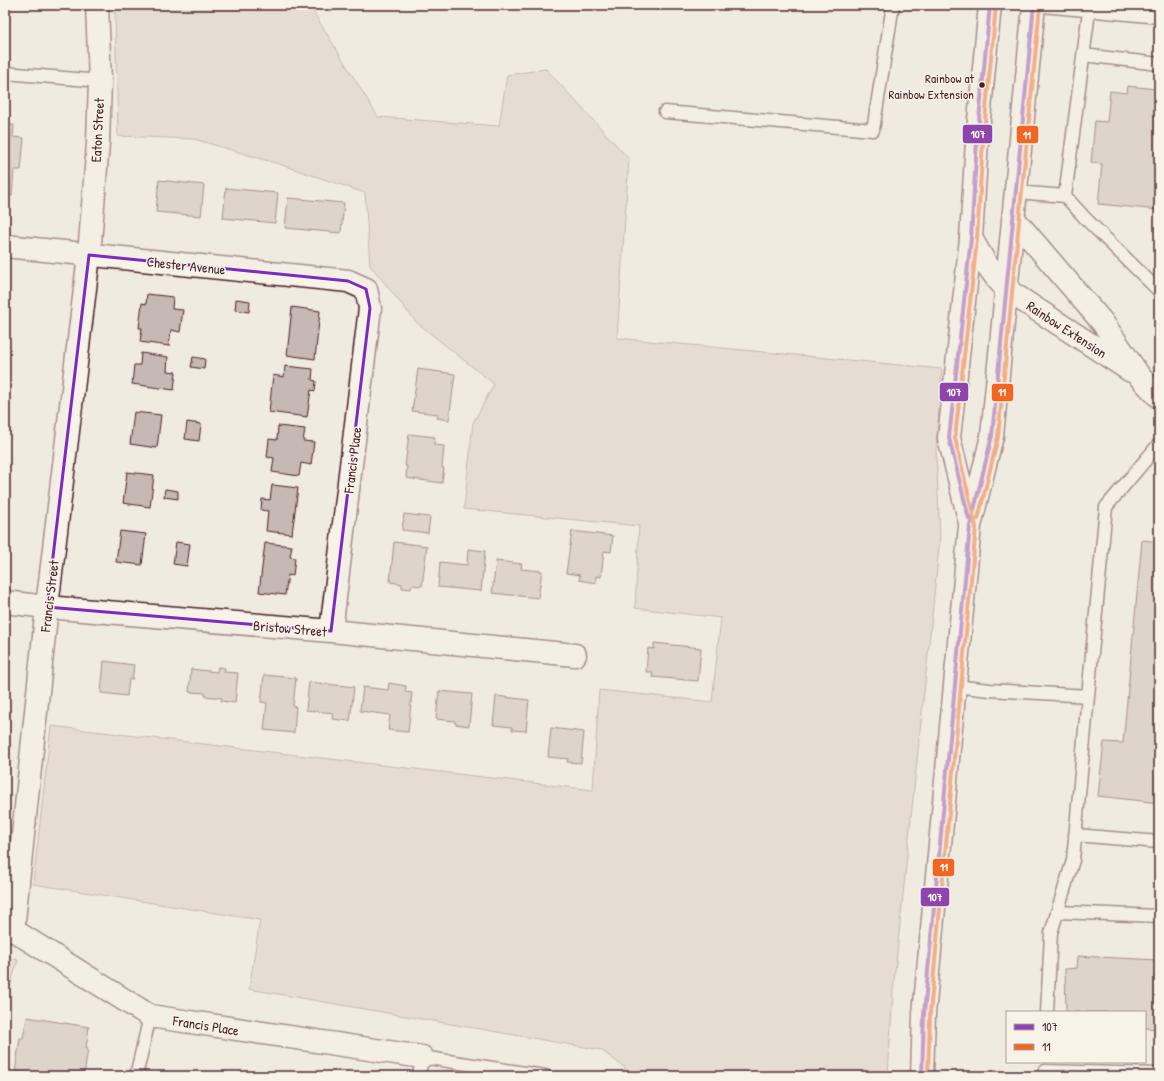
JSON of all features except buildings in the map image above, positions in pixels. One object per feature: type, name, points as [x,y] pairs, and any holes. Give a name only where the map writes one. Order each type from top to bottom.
[{"type":"street","name":"Eaton Street","points":[[89,254],[98,143],[100,80],[97,5]]},
{"type":"street","points":[[970,526],[949,438],[971,238],[977,141],[990,5]]},
{"type":"street","points":[[922,1076],[924,1014],[970,526],[992,436],[1014,219],[1033,5]]},
{"type":"street","name":"Rainbow Extension","points":[[1014,219],[1103,323],[1140,377],[1159,397]]},
{"type":"street","name":"Rainbow Extension","points":[[971,238],[983,261],[993,275],[1007,290],[1140,377]]},
{"type":"street","name":"Chester Avenue","points":[[5,246],[348,281],[366,289]]},
{"type":"street","name":"Francis Street","points":[[9,930],[89,254]]},
{"type":"street","name":"Francis Place","points":[[331,631],[370,308],[366,289]]},
{"type":"street","name":"Bristow Street","points":[[5,602],[47,607],[331,631],[575,655]]},
{"type":"street","name":"Francis Place","points":[[9,930],[150,1016],[420,1067]]},
{"type":"lane","points":[[665,112],[873,130],[893,5]]},
{"type":"lane","points":[[1033,5],[1159,17]]},
{"type":"lane","points":[[1066,196],[1089,11]]},
{"type":"lane","points":[[1083,55],[1159,64]]},
{"type":"lane","points":[[5,73],[100,80]]},
{"type":"lane","points":[[1016,192],[1066,196],[1085,218],[1159,291]]},
{"type":"lane","points":[[1047,1011],[1051,933],[1073,860],[1106,506],[1159,444]]},
{"type":"lane","points":[[955,686],[990,690],[1088,696]]},
{"type":"lane","points":[[1075,835],[1159,842]]},
{"type":"lane","points":[[1057,912],[1159,916]]},
{"type":"lane","points":[[136,1076],[150,1016]]},
{"type":"lane","points":[[420,1067],[545,1076]]},
{"type":"lane","points":[[1045,1070],[1159,1074]]},
{"type":"highlighted area","points":[[89,255],[348,281],[366,289],[370,308],[331,631],[47,607]]},
{"type":"shaded area","points":[[113,5],[309,5],[378,117],[499,126],[507,75],[546,69],[629,159],[617,338],[942,369],[936,449],[940,538],[893,991],[888,1076],[625,1076],[625,1068],[601,1050],[249,989],[260,920],[33,884],[51,726],[593,790],[599,690],[712,702],[721,618],[635,608],[639,526],[464,509],[473,423],[494,384],[416,322],[370,265],[365,193],[282,165],[194,139],[118,136],[115,15]]},
{"type":"shaded area","points":[[5,957],[18,960],[5,1003]]},
{"type":"transit line","name":"107","points":[[969,519],[949,438],[971,238],[977,141],[990,5]]},
{"type":"transit line","name":"107","points":[[922,1076],[924,1014],[970,526],[992,436],[1034,5]]},
{"type":"transit line","name":"11","points":[[928,1076],[930,1014],[976,527],[955,438],[977,239],[983,141],[996,6]]},
{"type":"transit line","name":"11","points":[[978,519],[998,437],[1040,6]]},
{"type":"place","name":"Rainbow at Rainbow Extension","points":[[982,85]]}]
